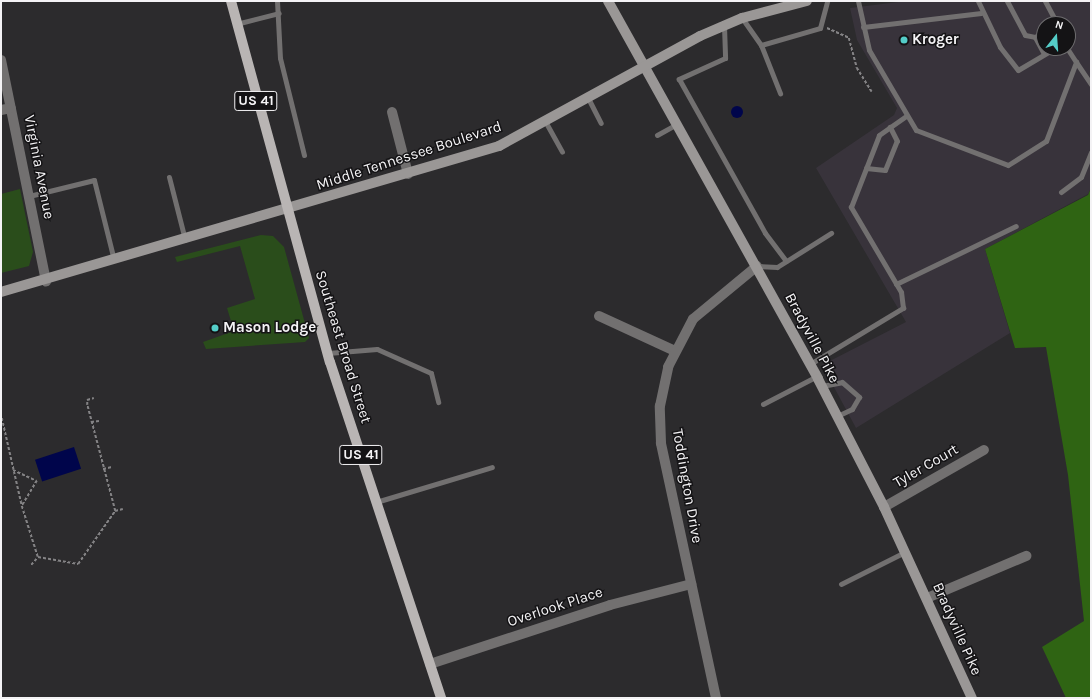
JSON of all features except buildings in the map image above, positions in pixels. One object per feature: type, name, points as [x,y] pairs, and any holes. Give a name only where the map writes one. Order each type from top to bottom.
[{"type":"main road","name":"Southeast Broad Street","points":[[231,1],[287,211],[328,353],[441,698]]},
{"type":"main road","name":"Bradyville Pike","points":[[608,1],[817,376],[884,507],[972,698]]},
{"type":"main road","name":"Middle Tennessee Boulevard","points":[[1,292],[46,281],[287,211],[498,146],[724,26],[742,18],[807,1]]},
{"type":"street","name":"Virginia Avenue","points":[[1,60],[6,109],[29,196],[46,281]]},
{"type":"street","points":[[392,112],[408,174]]},
{"type":"street","name":"Toddington Drive","points":[[716,698],[690,584],[661,443],[663,384],[675,351],[700,310],[757,266]]},
{"type":"street","points":[[599,316],[675,351]]},
{"type":"street","name":"Tyler Court","points":[[884,507],[984,450]]},
{"type":"street","points":[[927,598],[1026,556]]},
{"type":"street","name":"Overlook Place","points":[[430,664],[610,605],[690,584]]},
{"type":"lane","points":[[277,1],[279,13],[280,58],[304,155]]},
{"type":"lane","points":[[761,45],[812,32],[822,25],[827,1]]},
{"type":"lane","points":[[858,1],[869,50],[906,116],[916,130],[1008,165],[1046,141],[1076,62]]},
{"type":"lane","points":[[978,1],[981,13],[1018,70],[1041,56]]},
{"type":"lane","points":[[1007,1],[1025,35],[1035,37]]},
{"type":"lane","points":[[1045,1],[1053,16]]},
{"type":"lane","points":[[236,24],[279,13]]},
{"type":"lane","points":[[863,27],[981,13]]},
{"type":"lane","points":[[742,18],[761,45],[780,93]]},
{"type":"lane","points":[[724,26],[724,58],[679,79],[765,233],[786,261]]},
{"type":"lane","points":[[1072,56],[1091,84]]},
{"type":"lane","points":[[588,98],[601,123]]},
{"type":"lane","points":[[810,364],[897,315],[903,308],[896,284],[851,207],[879,135],[906,116]]},
{"type":"lane","points":[[545,121],[562,152]]},
{"type":"lane","points":[[657,135],[677,124]]},
{"type":"lane","points":[[866,168],[885,170],[897,141],[890,127]]},
{"type":"lane","points":[[1061,192],[1080,177],[1091,152]]},
{"type":"lane","points":[[169,177],[186,240]]},
{"type":"lane","points":[[29,196],[94,180],[114,261]]},
{"type":"lane","points":[[896,284],[1016,226]]},
{"type":"lane","points":[[757,266],[777,267],[831,233]]},
{"type":"lane","points":[[328,353],[377,350],[431,373],[438,402]]},
{"type":"lane","points":[[763,404],[817,376]]},
{"type":"lane","points":[[822,386],[842,382],[859,398],[852,409],[837,416]]},
{"type":"lane","points":[[376,502],[492,467]]},
{"type":"lane","points":[[841,584],[905,552]]},
{"type":"path","points":[[822,25],[849,38],[857,68],[872,92]]},
{"type":"path","points":[[94,398],[87,400],[91,422],[114,511]]},
{"type":"path","points":[[2,418],[22,506],[38,557]]},
{"type":"path","points":[[91,422],[99,421]]},
{"type":"path","points":[[103,469],[112,467]]},
{"type":"path","points":[[13,470],[37,481],[22,506]]},
{"type":"path","points":[[38,557],[78,564],[114,511],[123,509]]},
{"type":"path","points":[[31,565],[38,557]]},
{"type":"shaded area","points":[[906,1],[1091,1],[1091,188],[1088,194],[985,249],[1010,333],[856,428],[822,365],[906,322],[816,168],[894,115],[897,108],[857,40],[850,8]]},
{"type":"shaded area","points":[[735,106],[739,106],[743,112],[739,118],[735,118],[731,114],[731,110]]},
{"type":"shaded area","points":[[74,447],[81,469],[42,482],[35,460]]},
{"type":"green space","points":[[1091,188],[1091,698],[1066,698],[1042,647],[1084,621],[1068,475],[1046,347],[1015,348],[985,249],[1088,195]]},
{"type":"green space","points":[[20,189],[33,252],[29,266],[1,273],[1,194]]},
{"type":"green space","points":[[261,235],[273,236],[284,247],[309,338],[305,342],[206,349],[203,342],[234,331],[227,308],[255,299],[240,246],[177,262],[175,257]]},
{"type":"place","name":"Kroger","points":[[904,40]]},
{"type":"place","name":"Mason Lodge","points":[[215,328]]}]
